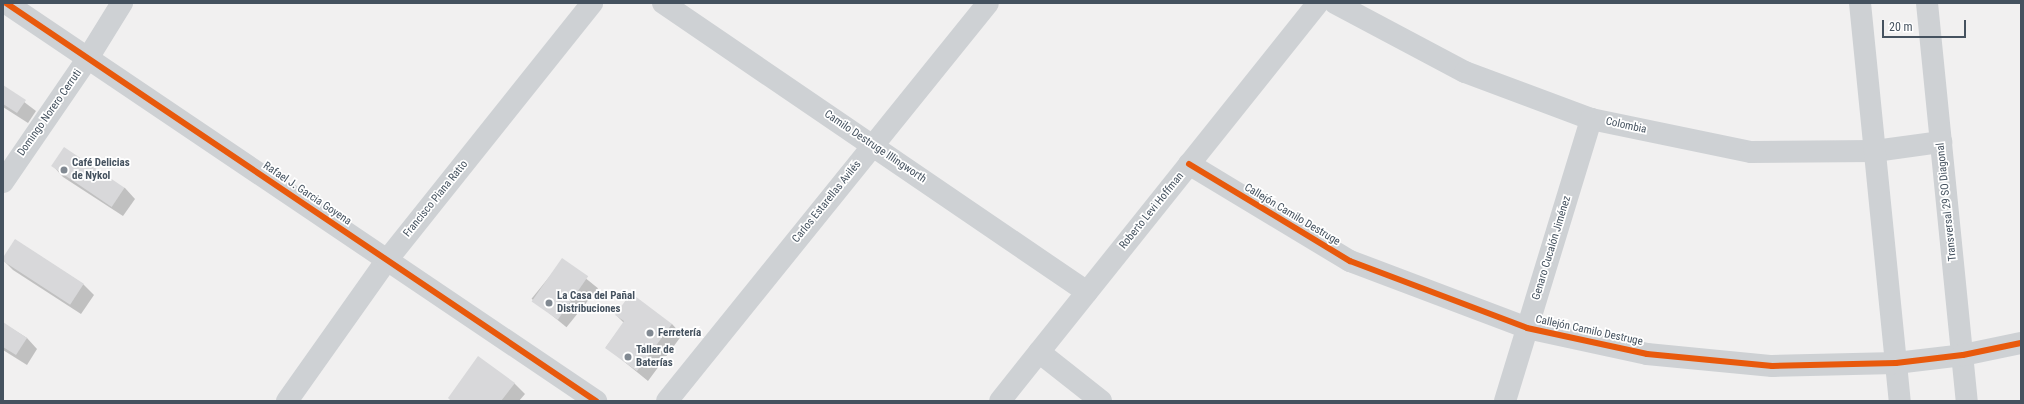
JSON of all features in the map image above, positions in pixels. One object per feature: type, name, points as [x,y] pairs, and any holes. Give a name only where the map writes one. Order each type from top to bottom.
[{"type":"street","name":"Rafael J. Garcia Goyena","points":[[6,3],[596,401]]},
{"type":"street","name":"Domingo Norero Cerruti","points":[[3,182],[88,58],[122,3]]},
{"type":"street","name":"Francisco Piana Ratto","points":[[287,401],[387,260],[592,3]]},
{"type":"street","name":"Camilo Destruge Illingworth","points":[[663,3],[1087,292]]},
{"type":"street","name":"Carlos Estarellas Avilés","points":[[667,401],[988,3]]},
{"type":"street","name":"Roberto Levi Hoffman","points":[[1000,401],[1318,3]]},
{"type":"street","name":"Colombia","points":[[1335,3],[1465,72],[1591,119],[1751,152],[1875,151],[1941,142]]},
{"type":"street","points":[[1860,3],[1900,401]]},
{"type":"street","name":"Transversal 29 SO Diagonal","points":[[1927,3],[1967,401]]},
{"type":"street","name":"Genaro Cucalón Jiménez","points":[[1505,401],[1591,119]]},
{"type":"street","name":"Callejón Camilo Destruge","points":[[1189,164],[1350,261],[1527,328],[1662,356],[1772,366],[1896,363],[1963,355],[2021,343]]},
{"type":"street","points":[[1039,352],[1101,401]]},
{"type":"building","points":[[3,85],[26,100],[17,113],[3,104]]},
{"type":"building","points":[[64,147],[125,188],[112,207],[51,166]]},
{"type":"building","points":[[15,239],[84,284],[70,305],[3,261],[3,257]]},
{"type":"building","points":[[562,258],[588,276],[558,320],[532,301]]},
{"type":"building","points":[[631,293],[672,324],[637,371],[605,348],[624,321],[615,315]]},
{"type":"building","points":[[3,322],[27,338],[16,355],[3,347]]},
{"type":"building","points":[[478,356],[515,383],[501,401],[451,401],[448,398]]},
{"type":"cycle path","points":[[6,3],[596,401]]},
{"type":"cycle path","points":[[1189,164],[1350,261],[1527,328],[1647,354],[1772,366],[1896,363],[1963,355],[2021,343]]},
{"type":"place","name":"Café Delicias de Nykol","points":[[64,170]]},
{"type":"place","name":"La Casa del Pañal Distribuciones","points":[[549,303]]},
{"type":"place","name":"Ferretería","points":[[650,333]]},
{"type":"place","name":"Taller de Baterías","points":[[628,357]]}]
